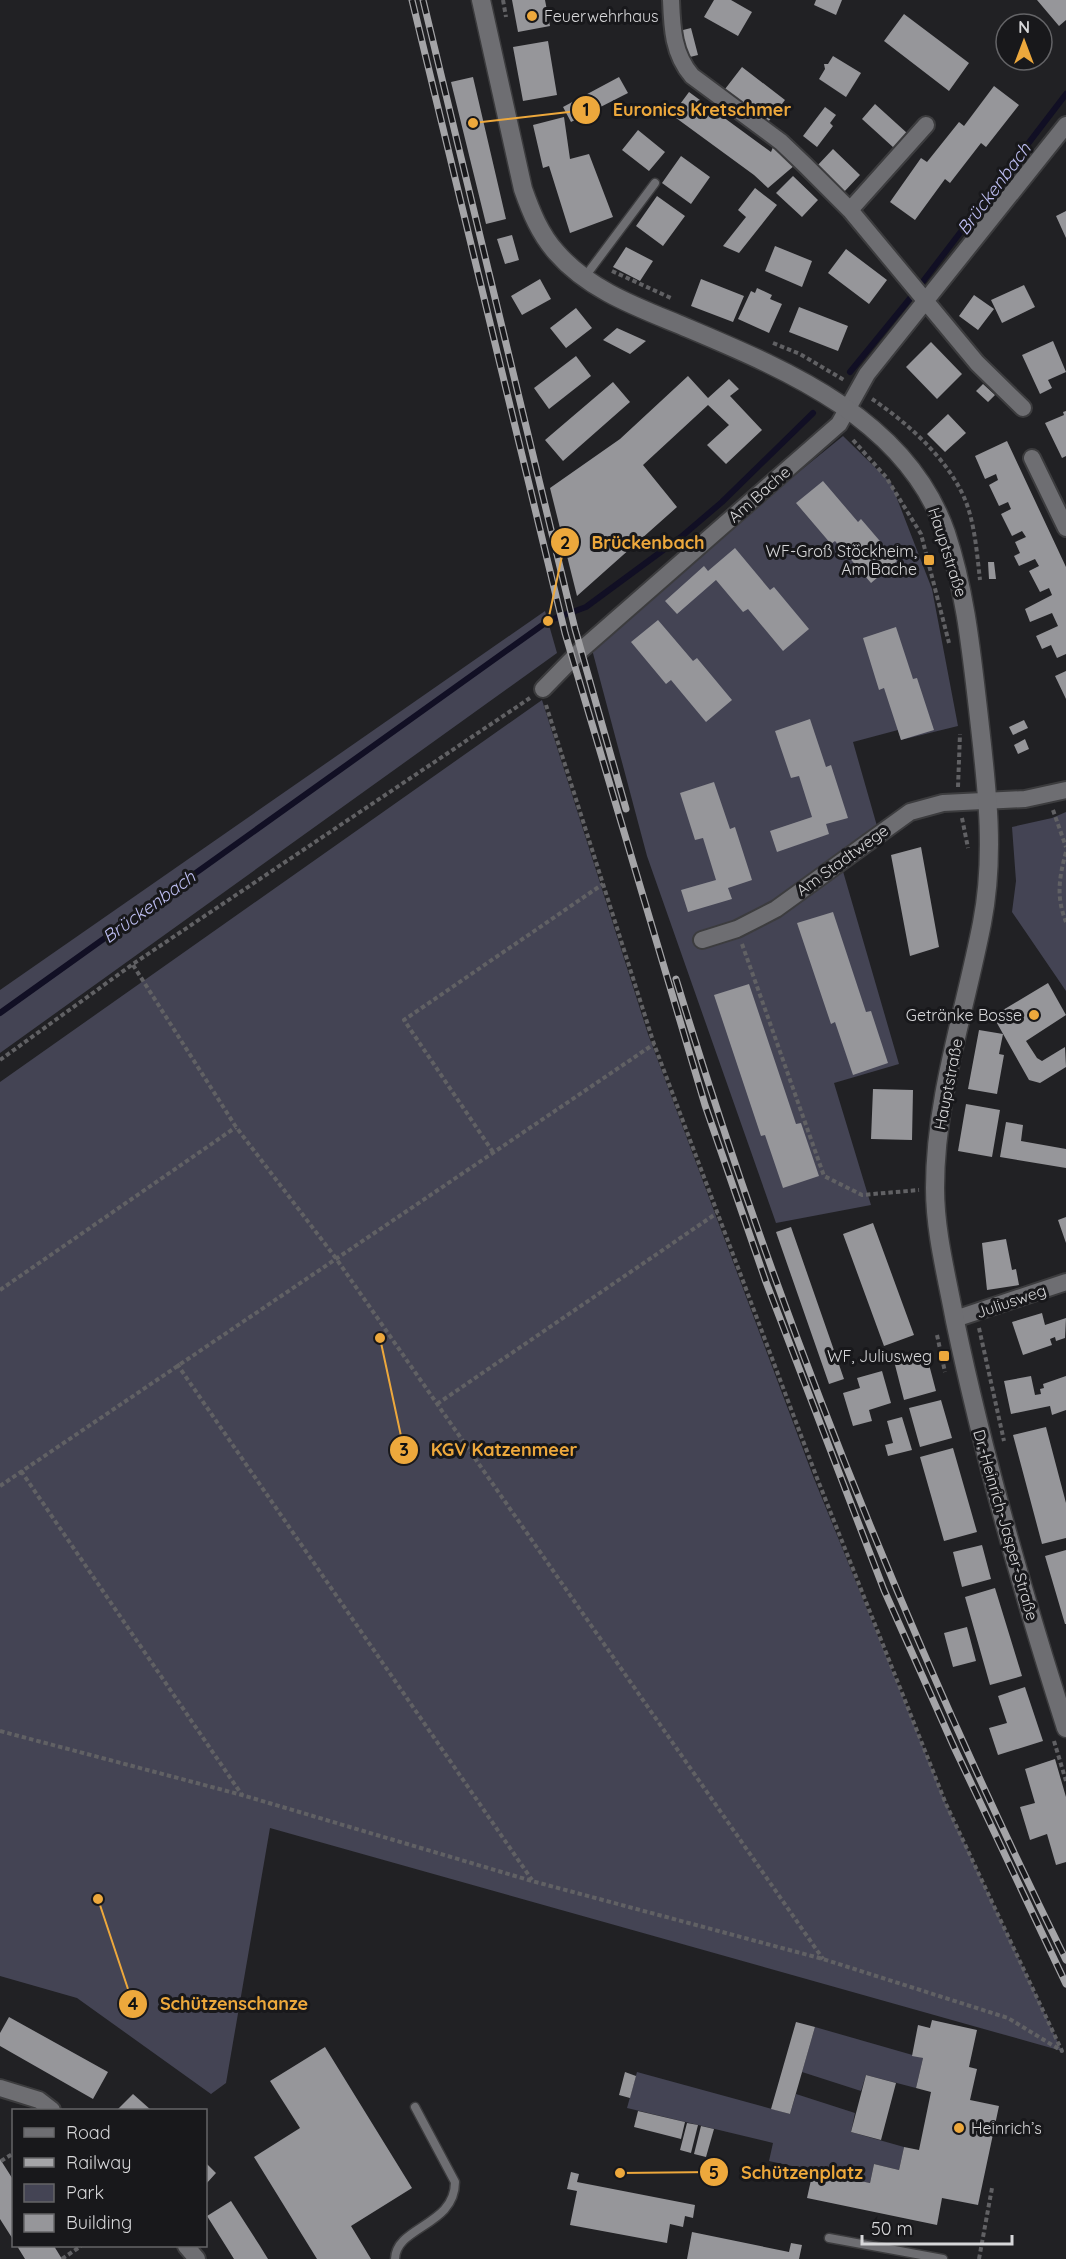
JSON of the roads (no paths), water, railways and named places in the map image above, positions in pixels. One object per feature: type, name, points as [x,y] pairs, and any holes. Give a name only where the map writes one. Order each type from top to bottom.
[{"type":"street","name":"Hauptstraße","points":[[481,0],[516,160],[532,213],[554,250],[584,278],[634,306],[771,365],[848,409],[903,458],[929,496],[946,533],[967,614],[990,835],[987,891],[939,1127],[935,1190],[940,1246],[955,1319]]},
{"type":"street","points":[[671,0],[677,51],[682,65],[692,76],[782,142],[850,210],[924,302],[977,363],[1023,408]]},
{"type":"street","points":[[850,210],[926,125]]},
{"type":"street","name":"Am Bache","points":[[543,689],[581,650],[839,424],[857,389],[1066,125]]},
{"type":"street","points":[[1032,458],[1066,528]]},
{"type":"street","name":"Am Stadtwege","points":[[702,940],[737,929],[776,909],[910,812],[944,803],[1047,795],[1066,790]]},
{"type":"street","name":"Juliusweg","points":[[955,1319],[976,1314],[1066,1282]]},
{"type":"street","name":"Dr.-Heinrich-Jasper-Straße","points":[[955,1319],[978,1428],[1066,1728]]},
{"type":"street","points":[[0,2088],[39,2100],[51,2109]]},
{"type":"street","points":[[187,2247],[197,2259]]},
{"type":"lane","points":[[584,278],[655,183]]},
{"type":"lane","points":[[395,2259],[399,2245],[450,2206],[455,2196],[455,2182],[415,2107]]},
{"type":"lane","points":[[829,2238],[943,2259]]},
{"type":"waterway","name":"Brückenbach","points":[[921,284],[1066,94]]},
{"type":"waterway","name":"Brückenbach","points":[[850,372],[912,296]]},
{"type":"waterway","name":"Brückenbach","points":[[0,1013],[548,621],[586,607],[681,537],[722,502],[813,413]]},
{"type":"railway","points":[[412,0],[565,633],[705,1105],[766,1282],[884,1590],[954,1747],[1066,1984]]},
{"type":"railway","points":[[423,0],[575,629],[626,809]]},
{"type":"railway","points":[[676,979],[758,1230],[851,1477],[954,1721],[1066,1960]]},
{"type":"place","name":"Feuerwehrhaus","points":[[532,16]]},
{"type":"place","name":"Euronics Kretschmer","points":[[473,123]]},
{"type":"place","name":"WF-Groß Stöckheim, Am Bache","points":[[929,560]]},
{"type":"place","name":"Brückenbach","points":[[548,621]]},
{"type":"place","name":"Getränke Bosse","points":[[1034,1015]]},
{"type":"place","name":"KGV Katzenmeer","points":[[380,1338]]},
{"type":"place","name":"WF, Juliusweg","points":[[944,1356]]},
{"type":"place","name":"Schützenschanze","points":[[98,1899]]},
{"type":"place","name":"Heinrich’s","points":[[959,2128]]},
{"type":"place","name":"Schützenplatz","points":[[620,2173]]}]
